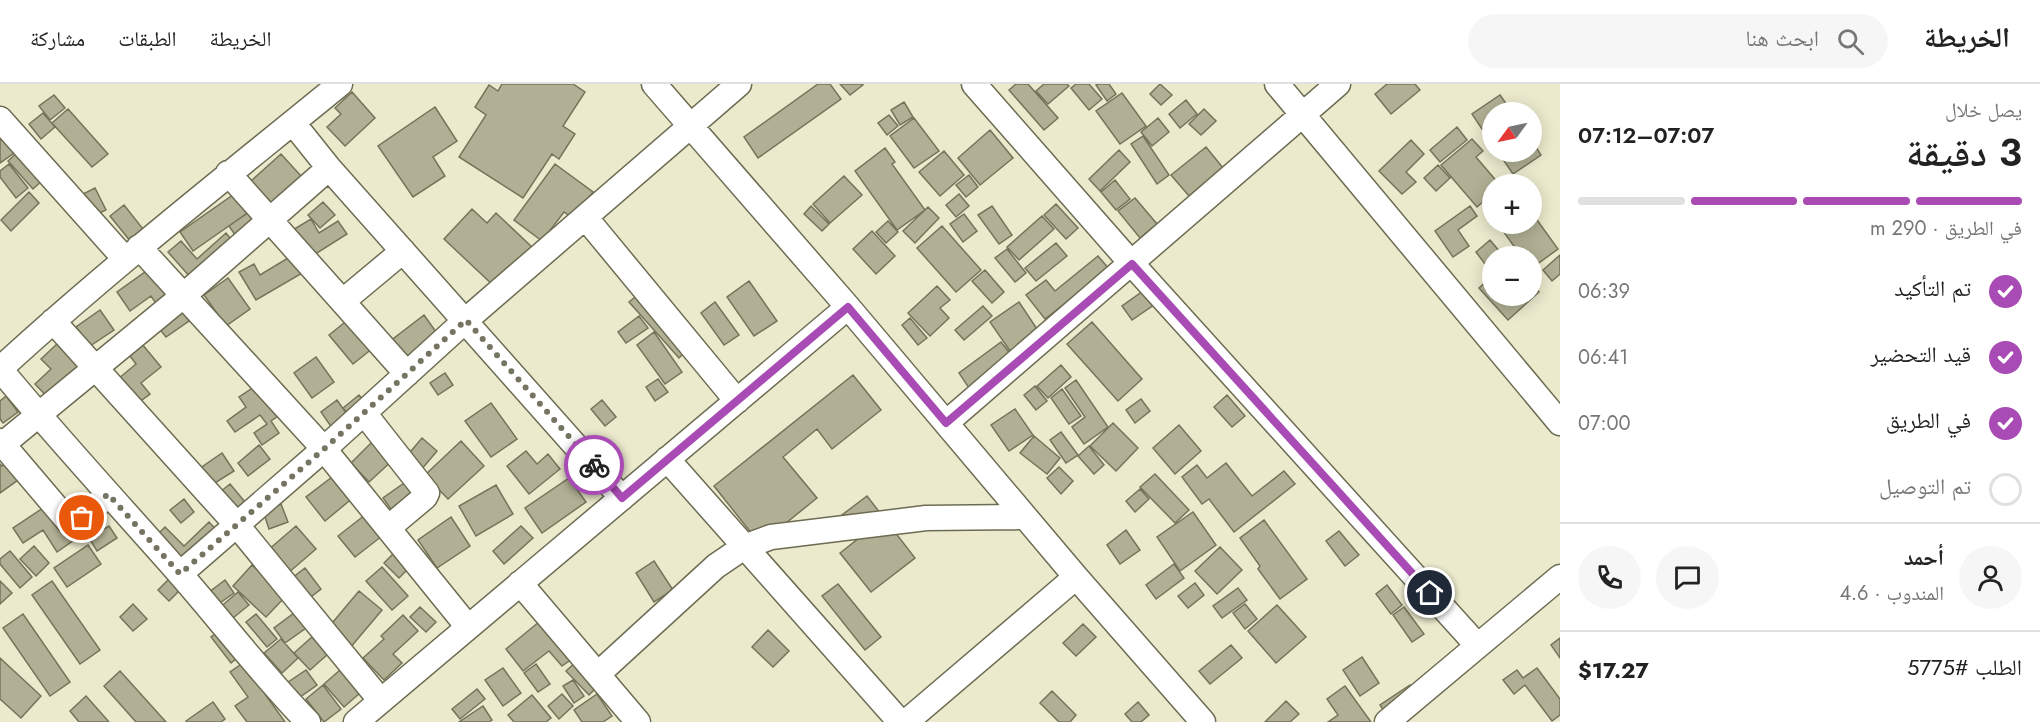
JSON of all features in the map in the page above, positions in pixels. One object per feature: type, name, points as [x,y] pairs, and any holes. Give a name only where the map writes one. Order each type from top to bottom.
[{"type":"street","points":[[308,722],[251,660],[180,574],[0,369],[132,253],[340,84]]},
{"type":"street","points":[[654,84],[848,307],[1025,518],[1203,722]]},
{"type":"street","points":[[180,574],[324,449],[466,320],[739,84]]},
{"type":"street","points":[[974,84],[1132,264],[1477,645]]},
{"type":"street","points":[[1277,84],[1560,423]]},
{"type":"street","points":[[946,423],[1338,84]]},
{"type":"street","points":[[0,118],[132,253],[183,296],[324,449],[468,627]]},
{"type":"street","points":[[293,123],[329,168],[622,498]]},
{"type":"street","points":[[108,494],[82,518],[69,521],[1,442],[38,415],[183,296],[329,168]]},
{"type":"street","points":[[228,173],[407,374]]},
{"type":"street","points":[[585,217],[737,401]]},
{"type":"street","points":[[343,301],[403,251]]},
{"type":"street","points":[[360,721],[468,627],[848,307]]},
{"type":"street","points":[[53,321],[236,525],[381,701]]},
{"type":"street","points":[[364,413],[427,493],[388,528]]},
{"type":"street","points":[[668,459],[744,548],[900,722]]},
{"type":"street","points":[[598,674],[716,566],[744,548],[771,537],[926,518],[1025,518]]},
{"type":"street","points":[[906,722],[1076,577]]},
{"type":"street","points":[[1387,722],[1560,578]]},
{"type":"street","points":[[520,583],[639,722]]},
{"type":"building","points":[[502,84],[573,84],[585,92],[563,126],[575,134],[559,159],[552,154],[523,198],[459,157],[486,115],[475,107],[489,85],[498,91]]},
{"type":"building","points":[[818,84],[830,84],[841,99],[758,158],[744,137]]},
{"type":"building","points":[[840,84],[862,84],[863,85],[850,95]]},
{"type":"building","points":[[1016,84],[1028,84],[1058,118],[1044,130],[1009,90]]},
{"type":"building","points":[[1044,84],[1067,84],[1069,86],[1048,104],[1036,91]]},
{"type":"building","points":[[1076,84],[1089,84],[1102,99],[1089,110],[1071,88]]},
{"type":"building","points":[[1109,84],[1116,94],[1107,101],[1096,85]]},
{"type":"building","points":[[1160,84],[1172,95],[1161,105],[1150,94]]},
{"type":"building","points":[[1387,84],[1415,84],[1420,90],[1391,114],[1375,94]]},
{"type":"building","points":[[352,92],[375,118],[345,146],[327,127],[341,114],[335,108]]},
{"type":"building","points":[[1122,93],[1146,126],[1120,144],[1096,111]]},
{"type":"building","points":[[54,95],[65,108],[50,120],[39,106]]},
{"type":"building","points":[[1500,95],[1505,102],[1490,102]]},
{"type":"building","points":[[1186,100],[1197,114],[1180,128],[1169,114]]},
{"type":"building","points":[[904,102],[913,117],[900,125],[891,110]]},
{"type":"building","points":[[435,107],[457,141],[433,157],[445,176],[413,197],[378,146]]},
{"type":"building","points":[[1482,107],[1482,129],[1472,114]]},
{"type":"building","points":[[68,109],[108,154],[92,167],[52,123]]},
{"type":"building","points":[[1204,109],[1216,121],[1201,135],[1189,124]]},
{"type":"building","points":[[43,113],[55,127],[41,139],[29,124]]},
{"type":"building","points":[[889,115],[898,126],[887,135],[878,123]]},
{"type":"building","points":[[914,118],[939,151],[914,168],[890,136]]},
{"type":"building","points":[[1158,118],[1169,132],[1152,146],[1141,132]]},
{"type":"building","points":[[0,127],[17,151],[0,163]]},
{"type":"building","points":[[1457,127],[1467,140],[1440,162],[1430,150]]},
{"type":"building","points":[[990,130],[1013,158],[980,185],[958,158]]},
{"type":"building","points":[[1143,136],[1169,175],[1157,184],[1131,144]]},
{"type":"building","points":[[1472,139],[1482,150],[1476,157],[1490,174],[1482,174],[1482,203],[1477,207],[1441,165]]},
{"type":"building","points":[[1411,140],[1424,154],[1406,172],[1416,182],[1402,194],[1379,171]]},
{"type":"building","points":[[1206,147],[1223,168],[1189,196],[1171,175]]},
{"type":"building","points":[[885,148],[895,162],[892,164],[925,210],[897,230],[855,171]]},
{"type":"building","points":[[1119,150],[1130,162],[1100,191],[1089,179]]},
{"type":"building","points":[[19,151],[44,179],[33,189],[8,161]]},
{"type":"building","points":[[944,151],[964,175],[940,196],[919,172]]},
{"type":"building","points":[[281,154],[311,187],[282,215],[251,181]]},
{"type":"building","points":[[1505,162],[1531,162],[1513,174]]},
{"type":"building","points":[[9,164],[28,188],[16,198],[0,177],[0,171]]},
{"type":"building","points":[[555,164],[593,192],[574,219],[564,212],[542,241],[514,220]]},
{"type":"building","points":[[1438,165],[1450,178],[1436,191],[1424,178]]},
{"type":"building","points":[[969,175],[978,187],[966,197],[956,185]]},
{"type":"building","points":[[844,176],[862,195],[830,223],[813,204]]},
{"type":"building","points":[[1115,180],[1130,199],[1116,210],[1101,192]]},
{"type":"building","points":[[95,188],[106,210],[91,217],[81,195]]},
{"type":"building","points":[[240,190],[253,209],[193,251],[180,232]]},
{"type":"building","points":[[29,192],[39,203],[11,231],[1,220]]},
{"type":"building","points":[[959,194],[969,206],[956,217],[946,205]]},
{"type":"building","points":[[1135,198],[1157,224],[1140,238],[1118,211]]},
{"type":"building","points":[[323,202],[335,215],[320,228],[308,215]]},
{"type":"building","points":[[1056,204],[1078,228],[1066,239],[1044,215]]},
{"type":"building","points":[[124,205],[158,248],[144,258],[110,216]]},
{"type":"building","points":[[811,206],[829,224],[822,231],[804,214]]},
{"type":"building","points":[[992,206],[1012,235],[999,244],[978,215]]},
{"type":"building","points":[[1470,206],[1477,216],[1458,230],[1469,246],[1453,257],[1435,231]]},
{"type":"building","points":[[928,207],[939,218],[915,243],[903,231]]},
{"type":"building","points":[[255,208],[267,225],[241,244],[229,226]]},
{"type":"building","points":[[472,209],[487,223],[496,213],[533,248],[496,288],[444,239]]},
{"type":"building","points":[[964,214],[977,231],[963,242],[950,224]]},
{"type":"building","points":[[1042,216],[1054,229],[1019,260],[1007,247]]},
{"type":"building","points":[[311,219],[319,233],[338,221],[347,234],[309,258],[291,231]]},
{"type":"building","points":[[888,221],[898,232],[886,243],[876,232]]},
{"type":"building","points":[[942,226],[981,270],[956,292],[917,248]]},
{"type":"building","points":[[1542,227],[1558,249],[1542,261],[1542,246],[1514,246],[1505,234],[1542,234]]},
{"type":"building","points":[[872,231],[895,256],[876,274],[853,249]]},
{"type":"building","points":[[226,233],[239,249],[198,286],[168,252],[181,241],[197,259]]},
{"type":"building","points":[[1490,240],[1495,246],[1483,246]]},
{"type":"building","points":[[1056,243],[1067,256],[1036,281],[1025,268]]},
{"type":"building","points":[[1482,247],[1482,260],[1476,252]]},
{"type":"building","points":[[1007,249],[1026,273],[1015,282],[995,258]]},
{"type":"building","points":[[293,255],[304,272],[256,300],[239,272],[254,264],[260,275]]},
{"type":"building","points":[[1560,255],[1560,274],[1552,281],[1543,270]]},
{"type":"building","points":[[1098,256],[1109,269],[1045,319],[1026,295],[1046,280],[1055,291]]},
{"type":"building","points":[[162,260],[181,309],[189,321],[166,337],[154,322],[164,315],[151,296],[130,311],[117,292]]},
{"type":"building","points":[[985,270],[1004,292],[992,303],[972,281]]},
{"type":"building","points":[[228,278],[250,309],[226,326],[204,295]]},
{"type":"building","points":[[749,281],[777,321],[754,336],[727,297]]},
{"type":"building","points":[[937,286],[950,300],[940,308],[949,318],[930,336],[908,313]]},
{"type":"building","points":[[1150,286],[1161,300],[1132,320],[1122,306]]},
{"type":"building","points":[[640,293],[689,348],[679,358],[629,302]]},
{"type":"building","points":[[715,302],[739,335],[724,345],[701,313]]},
{"type":"building","points":[[1019,302],[1039,332],[1010,351],[990,322]]},
{"type":"building","points":[[983,306],[992,316],[964,340],[955,330]]},
{"type":"building","points":[[1495,306],[1524,306],[1508,320]]},
{"type":"building","points":[[100,310],[114,330],[90,346],[76,327]]},
{"type":"building","points":[[354,315],[378,344],[353,364],[329,335]]},
{"type":"building","points":[[424,315],[449,350],[415,376],[389,342]]},
{"type":"building","points":[[639,316],[648,328],[626,343],[618,332]]},
{"type":"building","points":[[910,318],[927,338],[918,345],[902,325]]},
{"type":"building","points":[[1092,322],[1142,379],[1118,401],[1067,344]]},
{"type":"building","points":[[654,332],[682,372],[665,384],[637,345]]},
{"type":"building","points":[[137,338],[161,367],[141,383],[150,394],[138,403],[118,379],[136,364],[124,348]]},
{"type":"building","points":[[59,342],[88,373],[55,405],[35,384],[51,369],[41,359]]},
{"type":"building","points":[[1001,342],[1012,356],[969,388],[959,373]]},
{"type":"building","points":[[316,357],[334,382],[312,398],[294,373]]},
{"type":"building","points":[[1061,365],[1071,377],[1048,398],[1037,386]]},
{"type":"building","points":[[445,373],[453,385],[438,395],[430,383]]},
{"type":"building","points":[[853,375],[881,410],[832,449],[817,429],[783,457],[817,498],[760,544],[714,486]]},
{"type":"building","points":[[658,379],[668,392],[655,401],[646,387]]},
{"type":"building","points":[[1076,380],[1108,427],[1084,444],[1072,427],[1085,417],[1065,388]]},
{"type":"building","points":[[263,381],[284,412],[271,421],[279,433],[262,445],[254,433],[267,424],[260,415],[235,432],[227,421],[246,407],[239,397]]},
{"type":"building","points":[[1035,386],[1047,401],[1036,410],[1024,395]]},
{"type":"building","points":[[1062,389],[1081,416],[1069,424],[1051,398]]},
{"type":"building","points":[[359,395],[374,413],[359,426],[343,408]]},
{"type":"building","points":[[1227,395],[1245,416],[1232,427],[1214,407]]},
{"type":"building","points":[[6,396],[18,412],[3,423],[0,419],[0,401]]},
{"type":"building","points":[[1141,399],[1150,411],[1135,423],[1126,410]]},
{"type":"building","points":[[337,400],[360,433],[343,444],[321,412]]},
{"type":"building","points":[[602,400],[616,417],[605,426],[591,409]]},
{"type":"building","points":[[491,403],[517,439],[491,457],[465,421]]},
{"type":"building","points":[[1015,409],[1033,435],[1009,451],[991,425]]},
{"type":"building","points":[[1113,423],[1138,448],[1116,471],[1090,446]]},
{"type":"building","points":[[1179,425],[1201,451],[1175,474],[1153,448]]},
{"type":"building","points":[[1061,432],[1078,455],[1066,463],[1050,440]]},
{"type":"building","points":[[1034,436],[1060,458],[1047,474],[1020,453]]},
{"type":"building","points":[[422,438],[437,451],[421,470],[406,457]]},
{"type":"building","points":[[375,439],[394,459],[369,482],[351,463]]},
{"type":"building","points":[[461,441],[484,466],[448,499],[425,475]]},
{"type":"building","points":[[259,445],[270,459],[248,476],[238,463]]},
{"type":"building","points":[[1089,446],[1104,465],[1094,474],[1078,456]]},
{"type":"building","points":[[526,451],[537,464],[548,454],[560,469],[529,494],[507,466]]},
{"type":"building","points":[[222,453],[234,471],[207,488],[196,471]]},
{"type":"building","points":[[14,458],[25,475],[0,493],[0,464],[2,466]]},
{"type":"building","points":[[1226,463],[1252,496],[1284,471],[1295,484],[1234,532],[1209,499],[1202,504],[1182,477],[1197,465],[1207,478]]},
{"type":"building","points":[[1059,467],[1073,481],[1061,494],[1047,478]]},
{"type":"building","points":[[336,474],[354,497],[325,521],[306,497]]},
{"type":"building","points":[[1155,474],[1189,510],[1175,523],[1140,487]]},
{"type":"building","points":[[569,478],[586,502],[542,533],[525,508]]},
{"type":"building","points":[[407,481],[422,502],[398,519],[383,498]]},
{"type":"building","points":[[230,484],[250,508],[235,520],[215,496]]},
{"type":"building","points":[[496,485],[513,514],[476,536],[459,506]]},
{"type":"building","points":[[1140,489],[1149,499],[1135,512],[1126,501]]},
{"type":"building","points":[[867,496],[915,558],[871,592],[840,553],[859,538],[842,515]]},
{"type":"building","points":[[184,499],[194,512],[181,523],[170,510]]},
{"type":"building","points":[[52,502],[77,538],[57,552],[43,530],[23,543],[13,528]]},
{"type":"building","points":[[281,504],[288,522],[269,529],[263,511]]},
{"type":"building","points":[[1193,512],[1216,545],[1180,571],[1157,537]]},
{"type":"building","points":[[365,515],[382,536],[355,557],[338,536]]},
{"type":"building","points":[[451,517],[470,546],[437,568],[418,540]]},
{"type":"building","points":[[1264,520],[1307,579],[1280,599],[1258,569],[1260,566],[1240,538]]},
{"type":"building","points":[[209,522],[225,539],[190,573],[155,537],[165,527],[184,546]]},
{"type":"building","points":[[109,526],[117,538],[97,551],[89,538]]},
{"type":"building","points":[[296,526],[316,549],[280,580],[260,557]]},
{"type":"building","points":[[521,526],[533,538],[504,564],[493,551]]},
{"type":"building","points":[[1126,530],[1140,550],[1120,564],[1107,545]]},
{"type":"building","points":[[1339,531],[1359,555],[1345,566],[1326,541]]},
{"type":"building","points":[[88,545],[101,564],[67,587],[54,568]]},
{"type":"building","points":[[34,546],[49,563],[36,576],[20,559]]},
{"type":"building","points":[[1220,547],[1242,570],[1217,594],[1195,571]]},
{"type":"building","points":[[10,551],[32,577],[20,588],[0,564],[0,559]]},
{"type":"building","points":[[396,551],[411,566],[399,578],[384,563]]},
{"type":"building","points":[[654,561],[673,590],[654,602],[636,573]]},
{"type":"building","points":[[1174,564],[1184,578],[1156,599],[1146,585]]},
{"type":"building","points":[[252,565],[286,596],[266,617],[233,586]]},
{"type":"building","points":[[382,567],[408,596],[392,610],[366,581]]},
{"type":"building","points":[[305,568],[321,589],[299,606],[283,585]]},
{"type":"building","points":[[173,575],[184,586],[169,601],[158,590]]},
{"type":"building","points":[[225,580],[234,593],[217,605],[208,593]]},
{"type":"building","points":[[0,581],[12,593],[0,604]]},
{"type":"building","points":[[52,581],[100,650],[80,664],[32,595]]},
{"type":"building","points":[[1195,583],[1204,595],[1188,608],[1178,596]]},
{"type":"building","points":[[838,584],[881,637],[865,650],[822,596]]},
{"type":"building","points":[[1387,585],[1402,605],[1391,614],[1376,594]]},
{"type":"building","points":[[1238,588],[1247,600],[1222,618],[1213,606]]},
{"type":"building","points":[[359,591],[382,610],[350,648],[328,628]]},
{"type":"building","points":[[238,592],[249,605],[228,622],[218,609]]},
{"type":"building","points":[[133,604],[147,619],[133,631],[120,617]]},
{"type":"building","points":[[1245,604],[1257,619],[1245,629],[1233,613]]},
{"type":"building","points":[[1277,605],[1306,637],[1276,663],[1248,631]]},
{"type":"building","points":[[420,607],[436,622],[426,632],[410,617]]},
{"type":"building","points":[[1404,607],[1424,634],[1412,642],[1393,615]]},
{"type":"building","points":[[294,613],[306,628],[285,643],[274,628]]},
{"type":"building","points":[[23,614],[70,682],[50,696],[3,628]]},
{"type":"building","points":[[256,614],[277,639],[267,647],[246,622]]},
{"type":"building","points":[[403,615],[418,631],[393,654],[402,663],[384,680],[363,658],[384,639],[381,636]]},
{"type":"building","points":[[545,617],[576,656],[562,666],[549,651],[523,671],[506,649]]},
{"type":"building","points":[[1083,624],[1096,637],[1076,656],[1063,643]]},
{"type":"building","points":[[222,629],[241,655],[231,663],[211,637]]},
{"type":"building","points":[[768,630],[789,651],[773,667],[752,647]]},
{"type":"building","points":[[312,637],[328,654],[310,670],[294,653]]},
{"type":"building","points":[[1560,638],[1560,658],[1551,645]]},
{"type":"building","points":[[281,639],[298,658],[282,673],[264,653]]},
{"type":"building","points":[[1231,645],[1242,658],[1210,684],[1199,671]]},
{"type":"building","points":[[1362,657],[1379,683],[1360,696],[1343,670]]},
{"type":"building","points":[[0,658],[41,696],[21,718],[0,699]]},
{"type":"building","points":[[246,661],[285,722],[247,722],[235,706],[248,697],[230,672]]},
{"type":"building","points":[[577,661],[599,685],[589,695],[566,671]]},
{"type":"building","points":[[536,664],[550,684],[538,692],[524,673]]},
{"type":"building","points":[[503,668],[521,693],[503,706],[485,680]]},
{"type":"building","points":[[1537,668],[1560,699],[1560,715],[1552,721],[1525,685],[1514,694],[1503,680],[1517,670],[1523,678]]},
{"type":"building","points":[[306,670],[317,685],[286,707],[275,691]]},
{"type":"building","points":[[340,670],[360,693],[344,707],[324,684]]},
{"type":"building","points":[[120,671],[166,722],[136,722],[104,686]]},
{"type":"building","points":[[573,680],[584,696],[574,703],[563,686]]},
{"type":"building","points":[[323,685],[341,709],[324,722],[306,699]]},
{"type":"building","points":[[1410,685],[1420,699],[1390,720],[1380,705]]},
{"type":"building","points":[[1345,686],[1371,722],[1328,722],[1338,715],[1327,699]]},
{"type":"building","points":[[477,689],[485,699],[460,719],[452,709]]},
{"type":"building","points":[[1052,691],[1076,715],[1070,722],[1059,722],[1040,703]]},
{"type":"building","points":[[562,694],[573,706],[559,719],[548,706]]},
{"type":"building","points":[[597,694],[612,716],[603,722],[582,722],[574,710]]},
{"type":"building","points":[[532,695],[551,718],[546,722],[514,722],[508,715]]},
{"type":"building","points":[[86,696],[109,722],[79,722],[70,711]]},
{"type":"building","points":[[1286,701],[1299,714],[1290,722],[1265,722]]},
{"type":"building","points":[[213,702],[225,719],[221,722],[186,721]]},
{"type":"building","points":[[1138,702],[1149,715],[1141,722],[1132,722],[1125,714]]},
{"type":"building","points":[[483,706],[492,720],[489,722],[459,722]]},
{"type":"way so far","points":[[82,518],[108,494],[180,574],[324,449],[466,320],[594,465]]},
{"type":"route","points":[[594,465],[622,498],[848,307],[946,423],[1132,264],[1430,593]]}]
